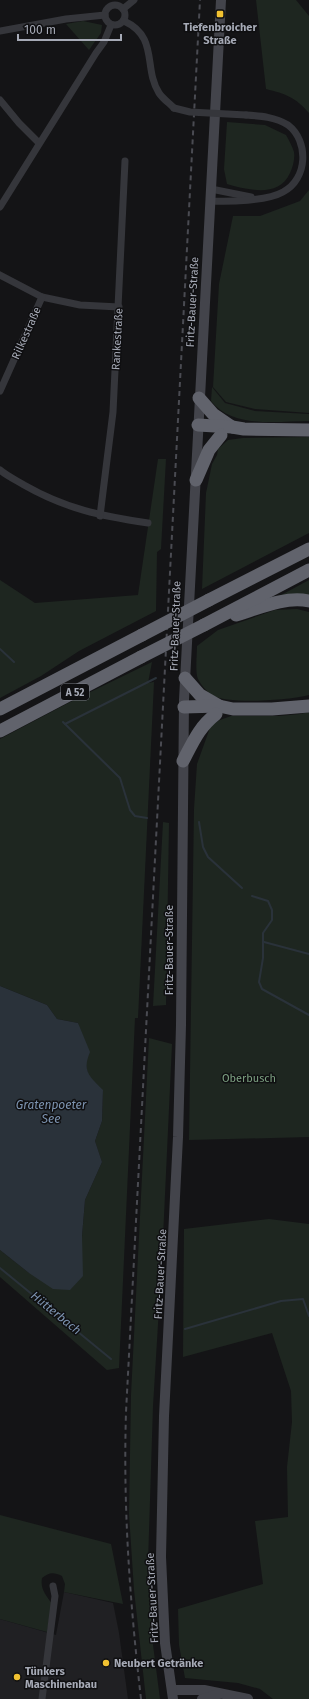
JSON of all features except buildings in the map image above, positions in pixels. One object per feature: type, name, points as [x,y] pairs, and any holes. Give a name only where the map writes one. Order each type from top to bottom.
[{"type":"highway","points":[[199,398],[213,414],[238,428]]},
{"type":"highway","points":[[196,480],[209,450],[221,435],[238,428]]},
{"type":"highway","points":[[198,430],[238,428],[309,430]]},
{"type":"highway","points":[[198,430],[221,435]]},
{"type":"highway","name":"A 52","points":[[0,709],[309,549]]},
{"type":"highway","name":"A 52","points":[[0,731],[309,570]]},
{"type":"highway","points":[[204,625],[285,600],[309,601]]},
{"type":"highway","points":[[185,678],[200,695],[218,710]]},
{"type":"highway","points":[[184,710],[218,710],[306,705]]},
{"type":"highway","points":[[183,761],[198,731],[218,710]]},
{"type":"main road","points":[[210,201],[221,0]]},
{"type":"main road","name":"Fritz-Bauer-Straße","points":[[172,1694],[165,1643],[161,1557],[164,1416],[178,1137],[185,678],[210,201]]},
{"type":"main road","points":[[172,1694],[204,1690],[248,1699]]},
{"type":"main road","points":[[202,1699],[223,1693]]},
{"type":"street","points":[[123,8],[134,0]]},
{"type":"street","points":[[112,3],[123,8],[125,12],[124,21],[120,24],[111,25],[107,22],[105,15],[106,11],[112,3]]},
{"type":"street","points":[[0,31],[66,19],[105,15]]},
{"type":"street","points":[[124,21],[132,25],[147,44],[153,78],[158,92],[174,108],[190,112],[265,116],[278,120],[296,133],[303,152],[303,165],[300,176],[285,192],[274,197],[210,201]]},
{"type":"street","points":[[0,207],[104,42],[111,25]]},
{"type":"street","points":[[0,100],[14,118],[39,143]]},
{"type":"street","name":"Rankestraße","points":[[100,516],[113,412],[125,161]]},
{"type":"street","points":[[211,189],[257,198]]},
{"type":"street","points":[[0,275],[42,297],[80,305],[119,307]]},
{"type":"street","name":"Rilkestraße","points":[[0,391],[42,297]]},
{"type":"street","points":[[0,470],[53,500],[73,508],[100,516],[148,523]]},
{"type":"street","points":[[42,1699],[56,1596],[53,1586]]},
{"type":"shaded area","points":[[64,1592],[113,1603],[119,1633],[128,1699],[0,1699],[0,1619],[56,1635]]},
{"type":"green space","points":[[256,0],[296,0],[309,16],[309,113],[299,103],[290,97],[266,89]]},
{"type":"green space","points":[[83,21],[102,25],[101,33],[89,50],[66,24]]},
{"type":"green space","points":[[227,122],[265,125],[286,135],[294,152],[294,162],[285,181],[271,189],[262,190],[253,190],[227,184],[224,169]]},
{"type":"green space","points":[[309,190],[309,413],[255,409],[226,402],[213,387],[219,284],[233,216],[260,216],[300,201]]},
{"type":"green space","points":[[212,387],[225,403],[255,411],[309,414],[309,421],[257,422],[231,416],[220,410],[211,401]]},
{"type":"green space","points":[[309,437],[309,533],[202,589],[206,493],[212,464],[217,455],[218,449],[228,440],[243,438]]},
{"type":"green space","points":[[158,459],[166,459],[161,549],[157,552],[156,611],[79,651],[41,676],[0,698],[0,580],[35,603],[138,595]]},
{"type":"green space","points":[[309,580],[309,597],[272,600]]},
{"type":"green space","points":[[297,609],[309,612],[309,695],[288,699],[245,701],[220,698],[212,695],[204,688],[197,676],[197,646],[218,630],[275,610]]},
{"type":"green space","points":[[152,662],[148,683],[154,682],[138,1018],[135,1018],[119,1368],[107,1370],[0,1277],[0,1250],[29,1273],[82,1236],[85,1200],[102,1162],[95,1141],[102,1121],[103,1091],[88,1075],[78,1023],[57,1019],[47,1005],[0,986],[0,739],[76,699]]},
{"type":"green space","name":"Oberbusch","points":[[309,712],[309,1137],[189,1140],[194,809],[197,764],[211,725],[220,720],[231,716],[279,716]]},
{"type":"green space","points":[[163,822],[169,823],[166,1005],[153,1006]]},
{"type":"green space","points":[[149,1038],[172,1044],[162,1259],[153,1406],[148,1563],[153,1645],[160,1699],[146,1699],[134,1590],[129,1514],[131,1395]]},
{"type":"green space","points":[[269,1219],[309,1224],[309,1699],[273,1699],[260,1689],[238,1683],[185,1678],[179,1645],[178,1609],[263,1584],[255,1521],[288,1517],[287,1467],[292,1422],[291,1391],[272,1333],[183,1357],[184,1229]]},
{"type":"green space","points":[[0,1515],[111,1544],[123,1604],[64,1592],[65,1584],[62,1576],[52,1573],[42,1578],[44,1592],[52,1604],[47,1632],[0,1619]]},
{"type":"water","name":"Gratenpoeter See","points":[[0,986],[47,1005],[57,1019],[78,1023],[90,1052],[87,1064],[88,1073],[103,1090],[102,1121],[95,1141],[102,1162],[85,1200],[82,1236],[83,1276],[70,1290],[53,1289],[29,1273],[0,1250]]},
{"type":"waterway","points":[[0,649],[14,662]]},
{"type":"waterway","points":[[65,724],[156,678]]},
{"type":"waterway","points":[[63,722],[120,778],[130,810],[135,816],[147,818]]},
{"type":"waterway","points":[[199,822],[203,847],[208,857],[242,888]]},
{"type":"waterway","points":[[252,896],[268,901],[272,910],[272,920],[263,933],[263,958],[259,982],[262,989],[309,1015]]},
{"type":"waterway","points":[[264,942],[309,954]]},
{"type":"waterway","name":"Hütterbach","points":[[0,1268],[111,1359]]},
{"type":"waterway","name":"Hütterbach","points":[[185,1329],[281,1301],[303,1299],[309,1316]]},
{"type":"railway","points":[[141,1699],[128,1556],[125,1448],[126,1412],[200,0]]},
{"type":"place","name":"Tiefenbroicher Straße","points":[[220,14]]},
{"type":"place","name":"Neubert Getränke","points":[[106,1663]]},
{"type":"place","name":"Tünkers Maschinenbau","points":[[17,1677]]}]
